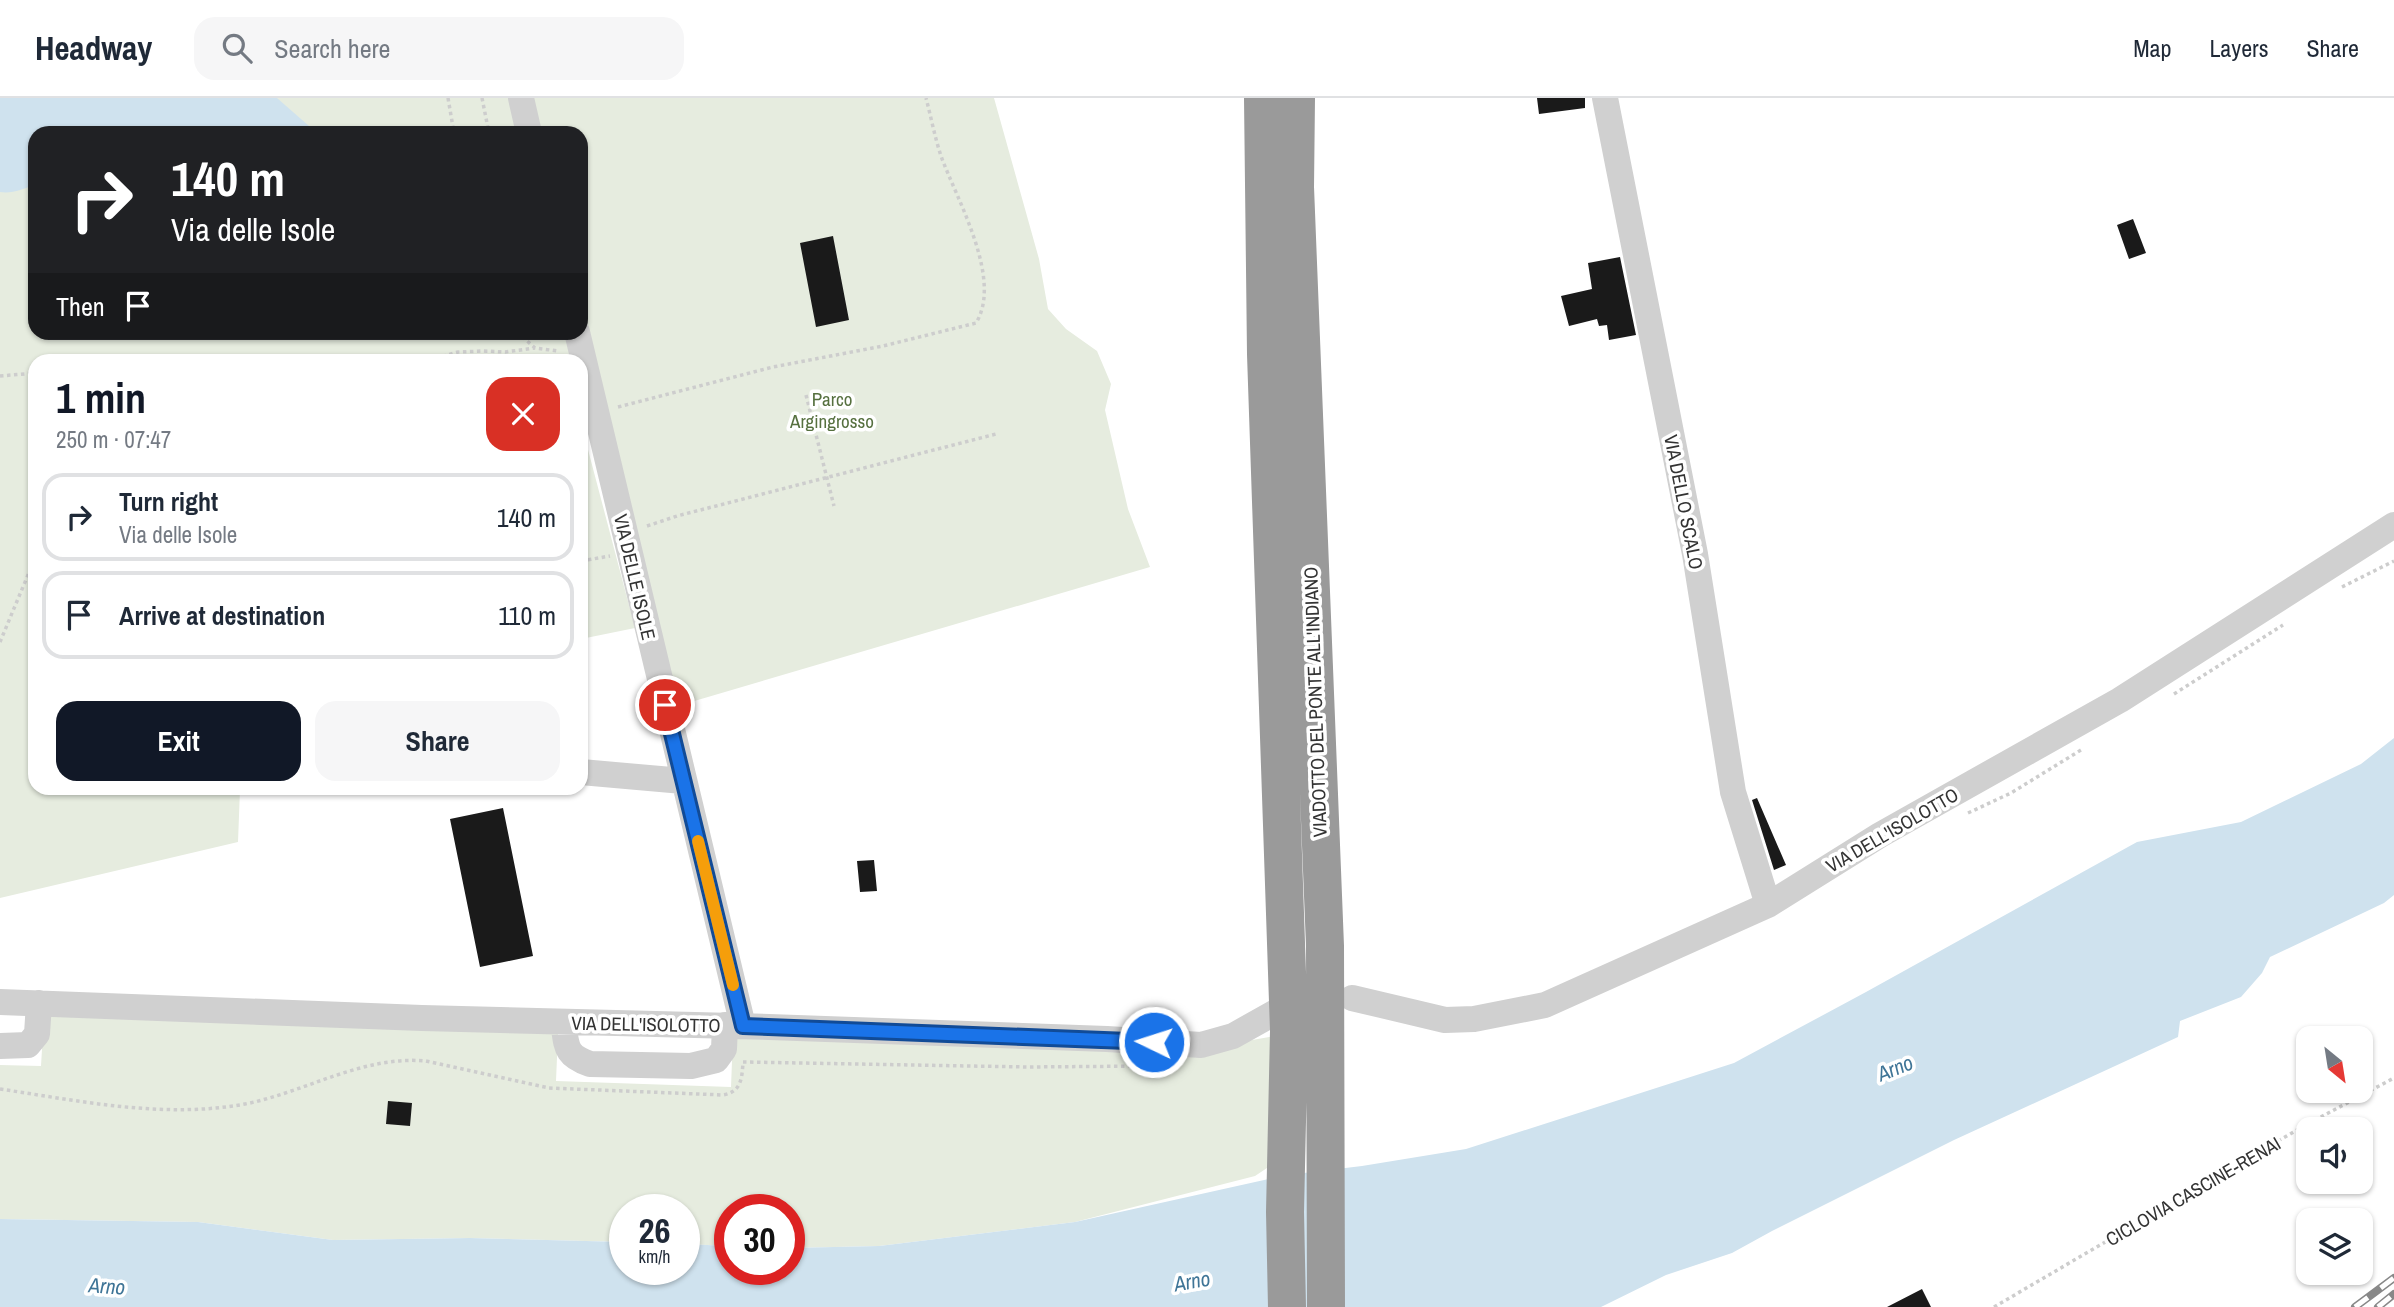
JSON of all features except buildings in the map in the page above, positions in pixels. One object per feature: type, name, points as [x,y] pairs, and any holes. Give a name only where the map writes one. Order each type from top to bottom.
[{"type":"highway","name":"VIADOTTO DEL PONTE ALL'INDIANO","points":[[1263,98],[1267,368],[1289,1031],[1285,1212],[1287,1307]]},
{"type":"highway","name":"VIADOTTO DEL PONTE ALL'INDIANO","points":[[1296,98],[1296,200],[1325,946],[1326,1307]]},
{"type":"street","points":[[521,98],[527,126]]},
{"type":"street","name":"VIA DELLO SCALO","points":[[1605,98],[1695,554],[1734,792],[1768,905]]},
{"type":"street","name":"VIA DELLE ISOLE","points":[[588,378],[684,781],[734,1026]]},
{"type":"street","name":"VIA DELL'ISOLOTTO","points":[[1352,998],[1445,1020],[1474,1019],[1545,1005],[1768,905],[1880,835],[2120,700],[2394,525]]},
{"type":"street","points":[[588,773],[684,781]]},
{"type":"street","name":"VIA DELL'ISOLOTTO","points":[[0,1002],[1107,1039],[1201,1045],[1233,1036],[1283,1008]]},
{"type":"street","points":[[0,1046],[28,1045],[37,1034],[38,1003]]},
{"type":"street","points":[[563,1021],[568,1051],[574,1059],[590,1064],[691,1066],[716,1060],[734,1026]]},
{"type":"path","points":[[448,98],[453,126]]},
{"type":"path","points":[[482,98],[488,126]]},
{"type":"path","points":[[596,412],[773,368],[883,346],[976,323],[981,315],[985,292],[981,261],[940,153],[926,98]]},
{"type":"path","points":[[526,340],[535,348]]},
{"type":"path","points":[[451,354],[505,352],[580,343]]},
{"type":"path","points":[[0,376],[28,374]]},
{"type":"path","points":[[806,395],[834,506]]},
{"type":"path","points":[[588,558],[627,543],[677,516],[996,434]]},
{"type":"path","points":[[0,642],[28,575]]},
{"type":"path","points":[[0,1089],[82,1102],[152,1108],[214,1107],[244,1104],[347,1072],[407,1059],[549,1088],[723,1095],[738,1088],[742,1078],[743,1062],[734,1026]]},
{"type":"path","points":[[743,1062],[1027,1068],[1152,1066]]},
{"type":"path","name":"CICLOVIA CASCINE-RENAI","points":[[1994,1307],[2302,1127],[2394,1078]]},
{"type":"green space","name":"Parco Argingrosso","points":[[0,98],[994,98],[1039,259],[1048,309],[1066,329],[1097,351],[1111,384],[1105,410],[1128,509],[1150,567],[657,712],[588,421],[588,354],[28,354],[28,795],[240,795],[238,842],[0,898]]},
{"type":"green space","points":[[588,450],[635,628],[588,638]]},
{"type":"green space","points":[[44,1016],[558,1034],[556,1081],[731,1087],[733,1035],[1201,1049],[1275,1036],[1270,1166],[1255,1176],[1075,1222],[879,1246],[805,1248],[805,1194],[714,1194],[714,1245],[700,1245],[700,1194],[609,1194],[609,1242],[470,1238],[333,1240],[198,1222],[0,1219],[0,1065],[41,1066]]},
{"type":"water","points":[[0,98],[277,98],[309,126],[28,126],[28,187],[13,192],[0,192]]},
{"type":"water","name":"Arno","points":[[2394,738],[2394,895],[2384,903],[2270,957],[2262,973],[2241,997],[2180,1021],[2178,1037],[1954,1140],[1732,1253],[1666,1275],[1601,1307],[0,1307],[0,1219],[198,1222],[333,1240],[470,1238],[609,1242],[609,1285],[700,1285],[700,1245],[714,1245],[714,1285],[805,1285],[805,1248],[879,1246],[1075,1222],[1287,1175],[1466,1149],[1734,1063],[2137,842],[2241,822],[2361,764]]},
{"type":"railway","points":[[2355,1307],[2394,1278]]},
{"type":"railway","points":[[2378,1307],[2394,1294]]},
{"type":"slow traffic","points":[[698,841],[733,985]]},
{"type":"route","points":[[665,705],[743,1026],[1154,1042]]}]
